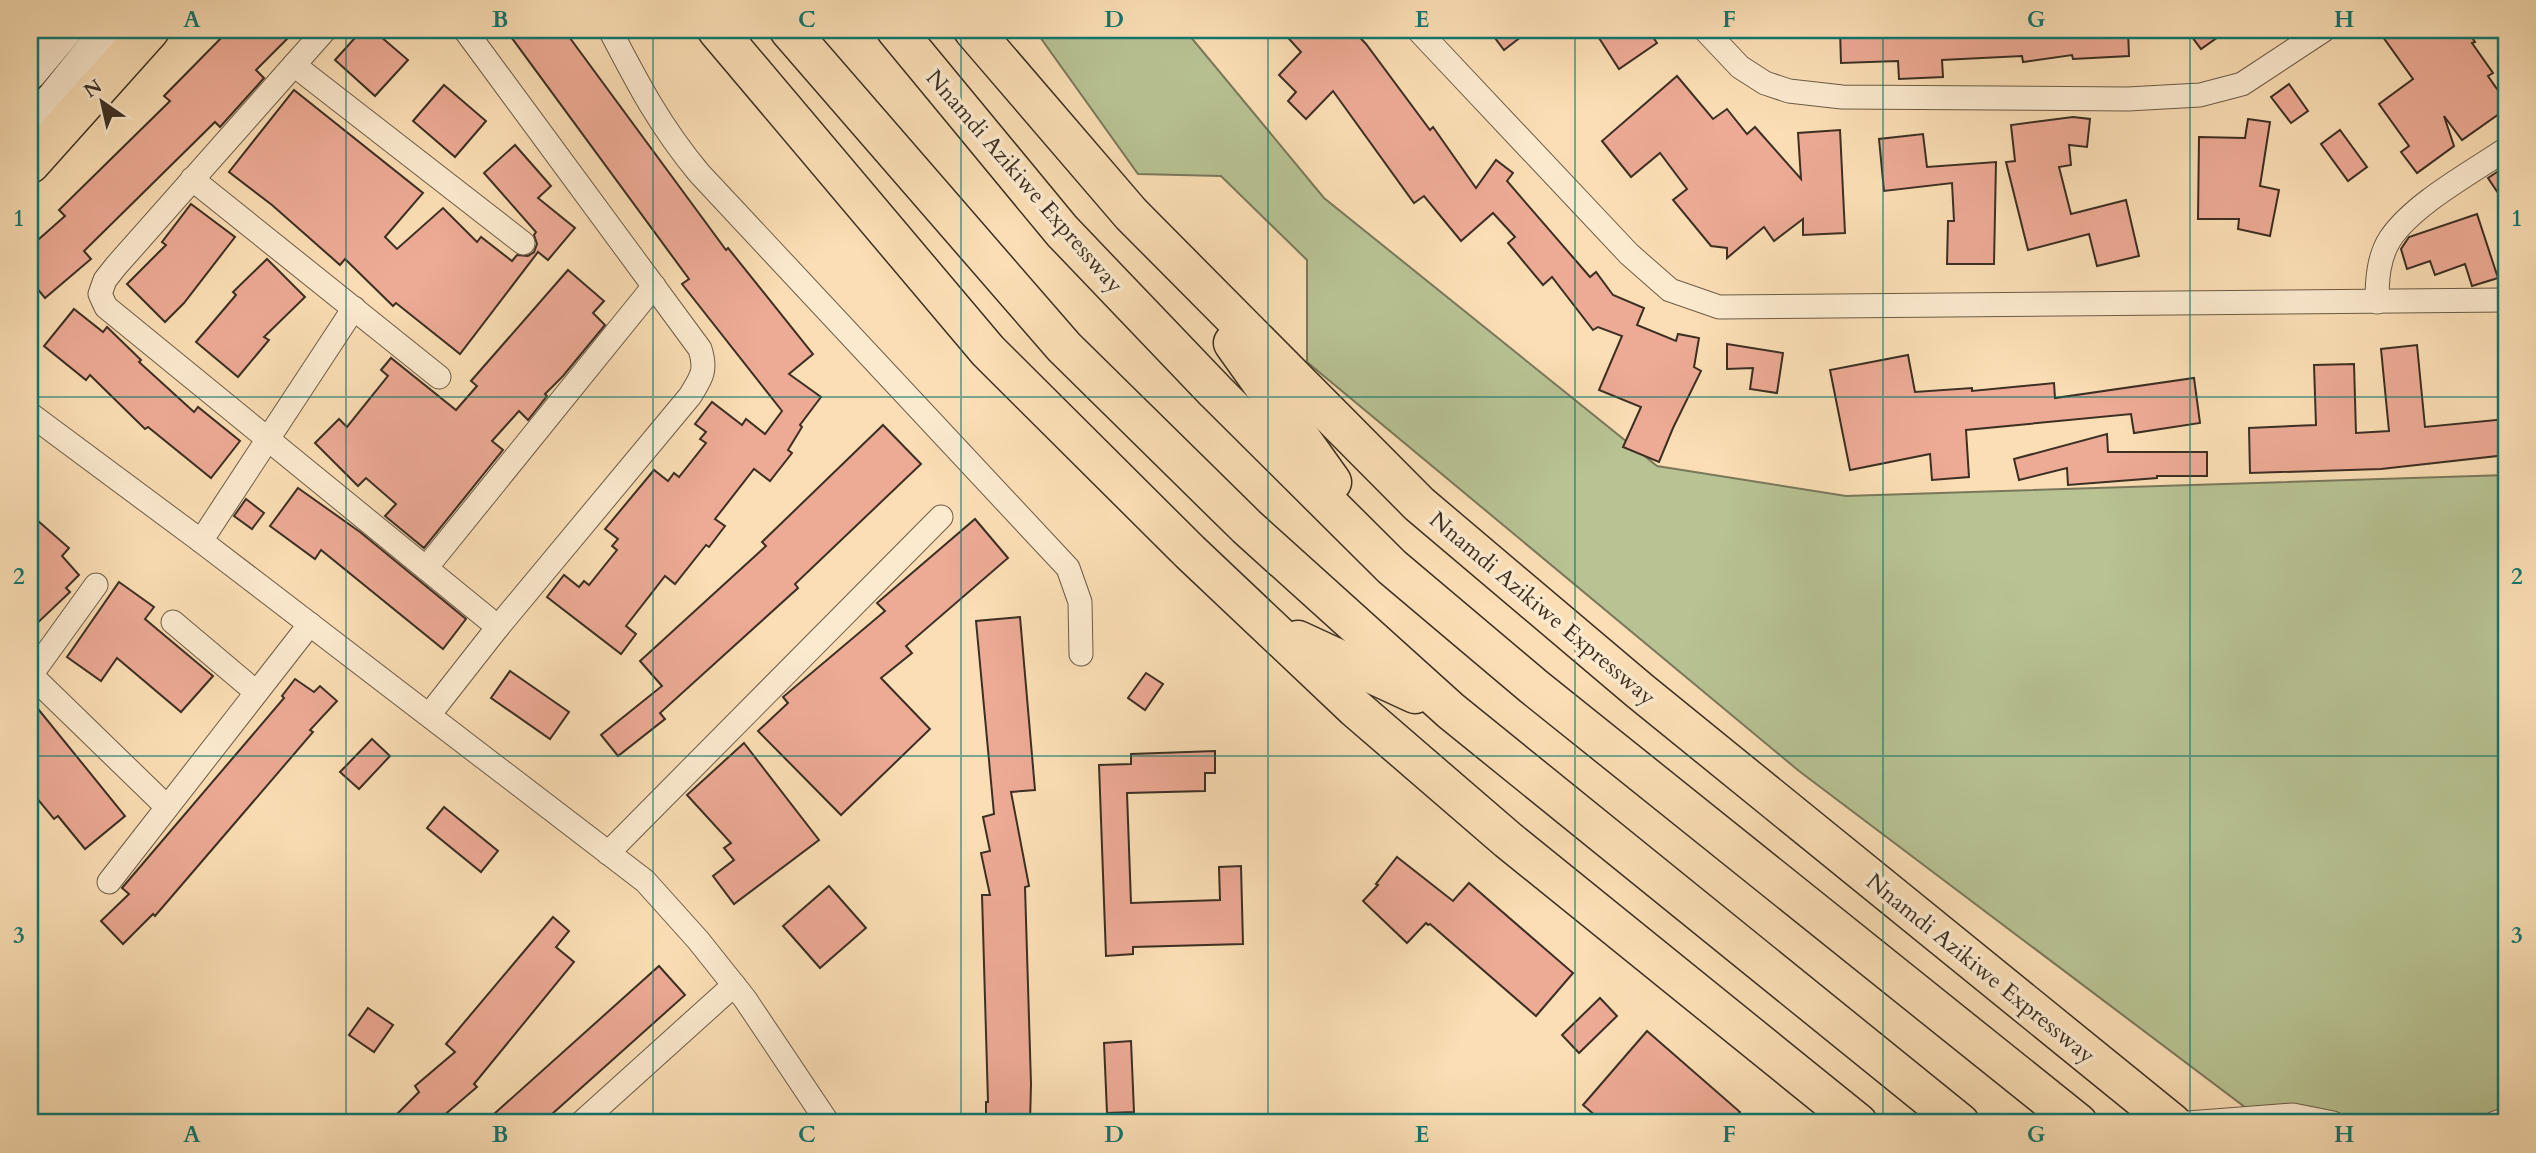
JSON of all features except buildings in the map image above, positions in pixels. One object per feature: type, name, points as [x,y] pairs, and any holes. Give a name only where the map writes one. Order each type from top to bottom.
[{"type":"highway","points":[[30,164],[150,30]]},
{"type":"highway","points":[[717,30],[988,351],[1267,626],[1355,708],[1508,840],[1858,1123]]},
{"type":"highway","points":[[789,30],[1064,348],[1247,527],[1451,710],[1960,1123]]},
{"type":"highway","name":"Nnamdi Azikiwe Expressway","points":[[896,30],[1062,231],[1215,391],[1392,567],[1533,686],[2078,1123]]},
{"type":"highway","name":"Nnamdi Azikiwe Expressway","points":[[973,30],[1131,214],[1419,504],[1640,691],[2172,1123]]},
{"type":"highway","points":[[1169,252],[1392,567]]},
{"type":"highway","points":[[1267,626],[1451,710]]},
{"type":"main road","points":[[30,73],[66,30]]},
{"type":"main road","points":[[30,127],[108,30]]},
{"type":"street","points":[[325,30],[116,266],[105,280],[100,294],[106,307],[498,626]]},
{"type":"street","points":[[429,715],[498,626],[690,396],[702,377],[705,362],[700,349],[465,30]]},
{"type":"street","points":[[610,30],[650,107],[699,173],[1068,568],[1080,602],[1081,654]]},
{"type":"street","points":[[1418,30],[1629,254],[1670,290],[1719,307],[2506,300]]},
{"type":"street","points":[[1705,30],[1740,67],[1765,83],[1790,91],[1855,97],[2129,99],[2200,95],[2242,84],[2324,30]]},
{"type":"street","points":[[294,65],[523,243]]},
{"type":"street","points":[[2377,303],[2378,274],[2389,241],[2403,223],[2424,205],[2506,149]]},
{"type":"street","points":[[192,179],[439,377]]},
{"type":"street","points":[[426,568],[654,286]]},
{"type":"street","points":[[201,541],[354,308]]},
{"type":"street","points":[[30,414],[201,541],[645,881],[734,985],[828,1123]]},
{"type":"street","points":[[608,853],[941,517]]},
{"type":"street","points":[[96,585],[30,674],[167,807]]},
{"type":"street","points":[[173,622],[256,692]]},
{"type":"street","points":[[109,883],[310,624]]},
{"type":"street","points":[[581,1123],[734,985]]},
{"type":"street","points":[[2188,1123],[2293,1115],[2333,1123]]},
{"type":"street","points":[[2495,1123],[2506,1119]]},
{"type":"green space","points":[[1035,30],[1185,30],[1324,198],[1657,466],[1846,496],[2506,475],[2506,1123],[2266,1123],[1799,771],[1307,362],[1307,260],[1221,176],[1138,174]]}]
